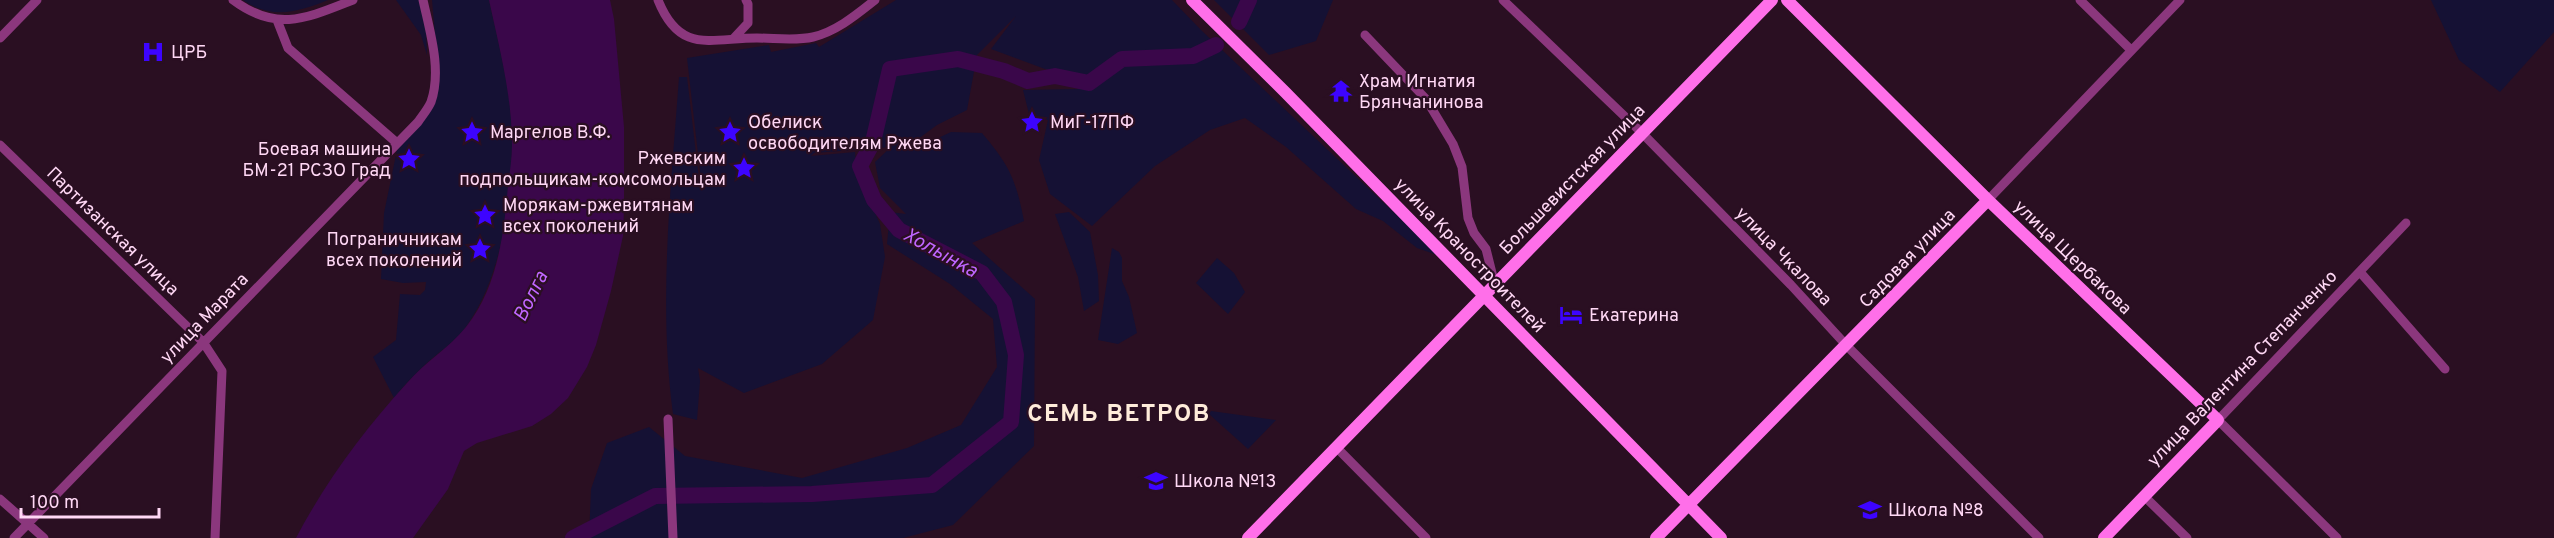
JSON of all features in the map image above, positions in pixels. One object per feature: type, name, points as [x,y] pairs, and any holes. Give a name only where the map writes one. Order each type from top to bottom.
[{"type":"street","points":[[0,38],[37,0]]},
{"type":"street","points":[[233,0],[254,15],[277,20],[309,17],[353,0]]},
{"type":"street","name":"улица Марата","points":[[14,538],[418,122],[430,104],[434,77],[433,46],[423,0]]},
{"type":"street","points":[[658,0],[664,16],[690,38],[699,41],[811,38],[841,26],[875,0]]},
{"type":"street","points":[[733,39],[748,23],[746,0]]},
{"type":"street","name":"улица Краностроителей","points":[[1192,0],[1721,538]]},
{"type":"street","name":"улица Чкалова","points":[[1503,0],[1642,134],[1791,285],[1847,346],[2039,538]]},
{"type":"street","name":"Большевистская улица","points":[[1248,538],[1772,0]]},
{"type":"street","name":"улица Щербакова","points":[[1787,0],[1988,200],[2218,420],[2337,538]]},
{"type":"street","points":[[2080,0],[2131,50]]},
{"type":"street","name":"Садовая улица","points":[[1656,538],[1847,346],[2180,0]]},
{"type":"street","points":[[277,20],[288,48],[397,143]]},
{"type":"street","points":[[1365,35],[1426,99],[1453,144],[1462,167],[1468,218],[1474,233],[1486,249],[1495,285]]},
{"type":"street","name":"Партизанская улица","points":[[0,145],[203,342],[222,371],[215,538]]},
{"type":"street","name":"улица Валентина Степанченко","points":[[2104,538],[2406,223]]},
{"type":"street","points":[[2360,272],[2445,369]]},
{"type":"street","points":[[668,419],[673,538]]},
{"type":"street","points":[[1336,447],[1426,538]]},
{"type":"street","points":[[2145,496],[2187,538]]},
{"type":"street","points":[[0,499],[44,538]]},
{"type":"shaded area","points":[[243,0],[328,0],[296,11],[275,12],[264,10]]},
{"type":"shaded area","points":[[396,0],[420,0],[426,32],[427,55],[421,35]]},
{"type":"shaded area","points":[[432,0],[489,0],[505,72],[512,126],[510,190],[496,261],[479,305],[460,335],[419,370],[394,398],[373,357],[396,340],[400,294],[420,295],[425,290],[426,282],[403,283],[381,279],[384,213],[397,150],[433,102],[439,80]]},
{"type":"shaded area","points":[[896,0],[1172,0],[1440,256],[1417,248],[1383,221],[1356,209],[1286,147],[1245,118],[1210,130],[1155,166],[1092,226],[1050,194],[1039,160],[1048,120],[1029,114],[1023,90],[1078,89],[1113,74],[1125,55],[1089,78],[1045,69],[991,49],[1016,16],[977,55],[967,110],[937,125],[910,145],[895,147],[917,148],[951,132],[982,133],[999,154],[1010,173],[1024,221],[972,243],[1035,299],[1034,446],[953,525],[903,538],[589,538],[591,489],[607,443],[649,427],[685,456],[802,478],[907,448],[961,425],[997,367],[993,319],[950,284],[887,244],[890,212],[906,214],[880,188],[875,162],[891,147],[814,153],[811,156],[855,152],[857,172],[880,224],[885,257],[873,320],[822,364],[744,393],[698,368],[700,381],[697,420],[673,414],[666,330],[666,288],[679,77],[687,77],[699,179],[705,188],[701,180],[687,58],[769,45],[771,52],[816,43],[819,47]]},
{"type":"shaded area","points":[[1214,0],[1333,0],[1316,41],[1269,55]]},
{"type":"shaded area","points":[[2431,0],[2554,0],[2554,32],[2500,92],[2459,60]]},
{"type":"shaded area","points":[[1069,212],[1090,232],[1098,275],[1099,301],[1084,311],[1078,277],[1055,214]]},
{"type":"shaded area","points":[[1112,248],[1119,252],[1122,258],[1122,281],[1129,297],[1137,333],[1118,344],[1098,340]]},
{"type":"shaded area","points":[[1217,258],[1234,273],[1245,292],[1228,314],[1196,283]]},
{"type":"shaded area","points":[[1211,411],[1276,420],[1248,449],[1209,414]]},
{"type":"water","name":"Волга","points":[[489,0],[610,0],[614,19],[624,127],[623,236],[596,345],[587,367],[568,398],[551,414],[532,426],[477,443],[464,451],[448,489],[413,538],[296,538],[333,476],[376,419],[414,375],[466,327],[486,295],[498,259],[512,144],[507,89]]},
{"type":"waterway","name":"Холынка","points":[[1239,22],[1249,0]]},
{"type":"waterway","name":"Холынка","points":[[573,538],[655,496],[812,494],[932,485],[1011,422],[1016,355],[1004,302],[982,273],[899,230],[874,200],[860,166],[873,142],[890,69],[958,59],[1004,71],[1028,81],[1055,76],[1089,83],[1122,59],[1193,56],[1216,45]]},
{"type":"place","name":"ЦРБ","points":[[153,52]]},
{"type":"place","name":"Храм Игнатия Брянчанинова","points":[[1341,91]]},
{"type":"place","name":"МиГ-17ПФ","points":[[1032,122]]},
{"type":"place","name":"Маргелов В.Ф.","points":[[472,132]]},
{"type":"place","name":"Обелиск освободителям Ржева","points":[[730,132]]},
{"type":"place","name":"Боевая машина БМ-21 РСЗО Град","points":[[409,159]]},
{"type":"place","name":"Ржевским подпольщикам-комсомольцам","points":[[744,168]]},
{"type":"place","name":"Морякам-ржевитянам всех поколений","points":[[485,215]]},
{"type":"place","name":"Пограничникам всех поколений","points":[[480,249]]},
{"type":"place","name":"Екатерина","points":[[1571,315]]},
{"type":"place","name":"Школа №13","points":[[1156,481]]},
{"type":"place","name":"Школа №8","points":[[1870,510]]},
{"type":"district","name":"СЕМЬ ВЕТРОВ","points":[[1119,413]]}]
